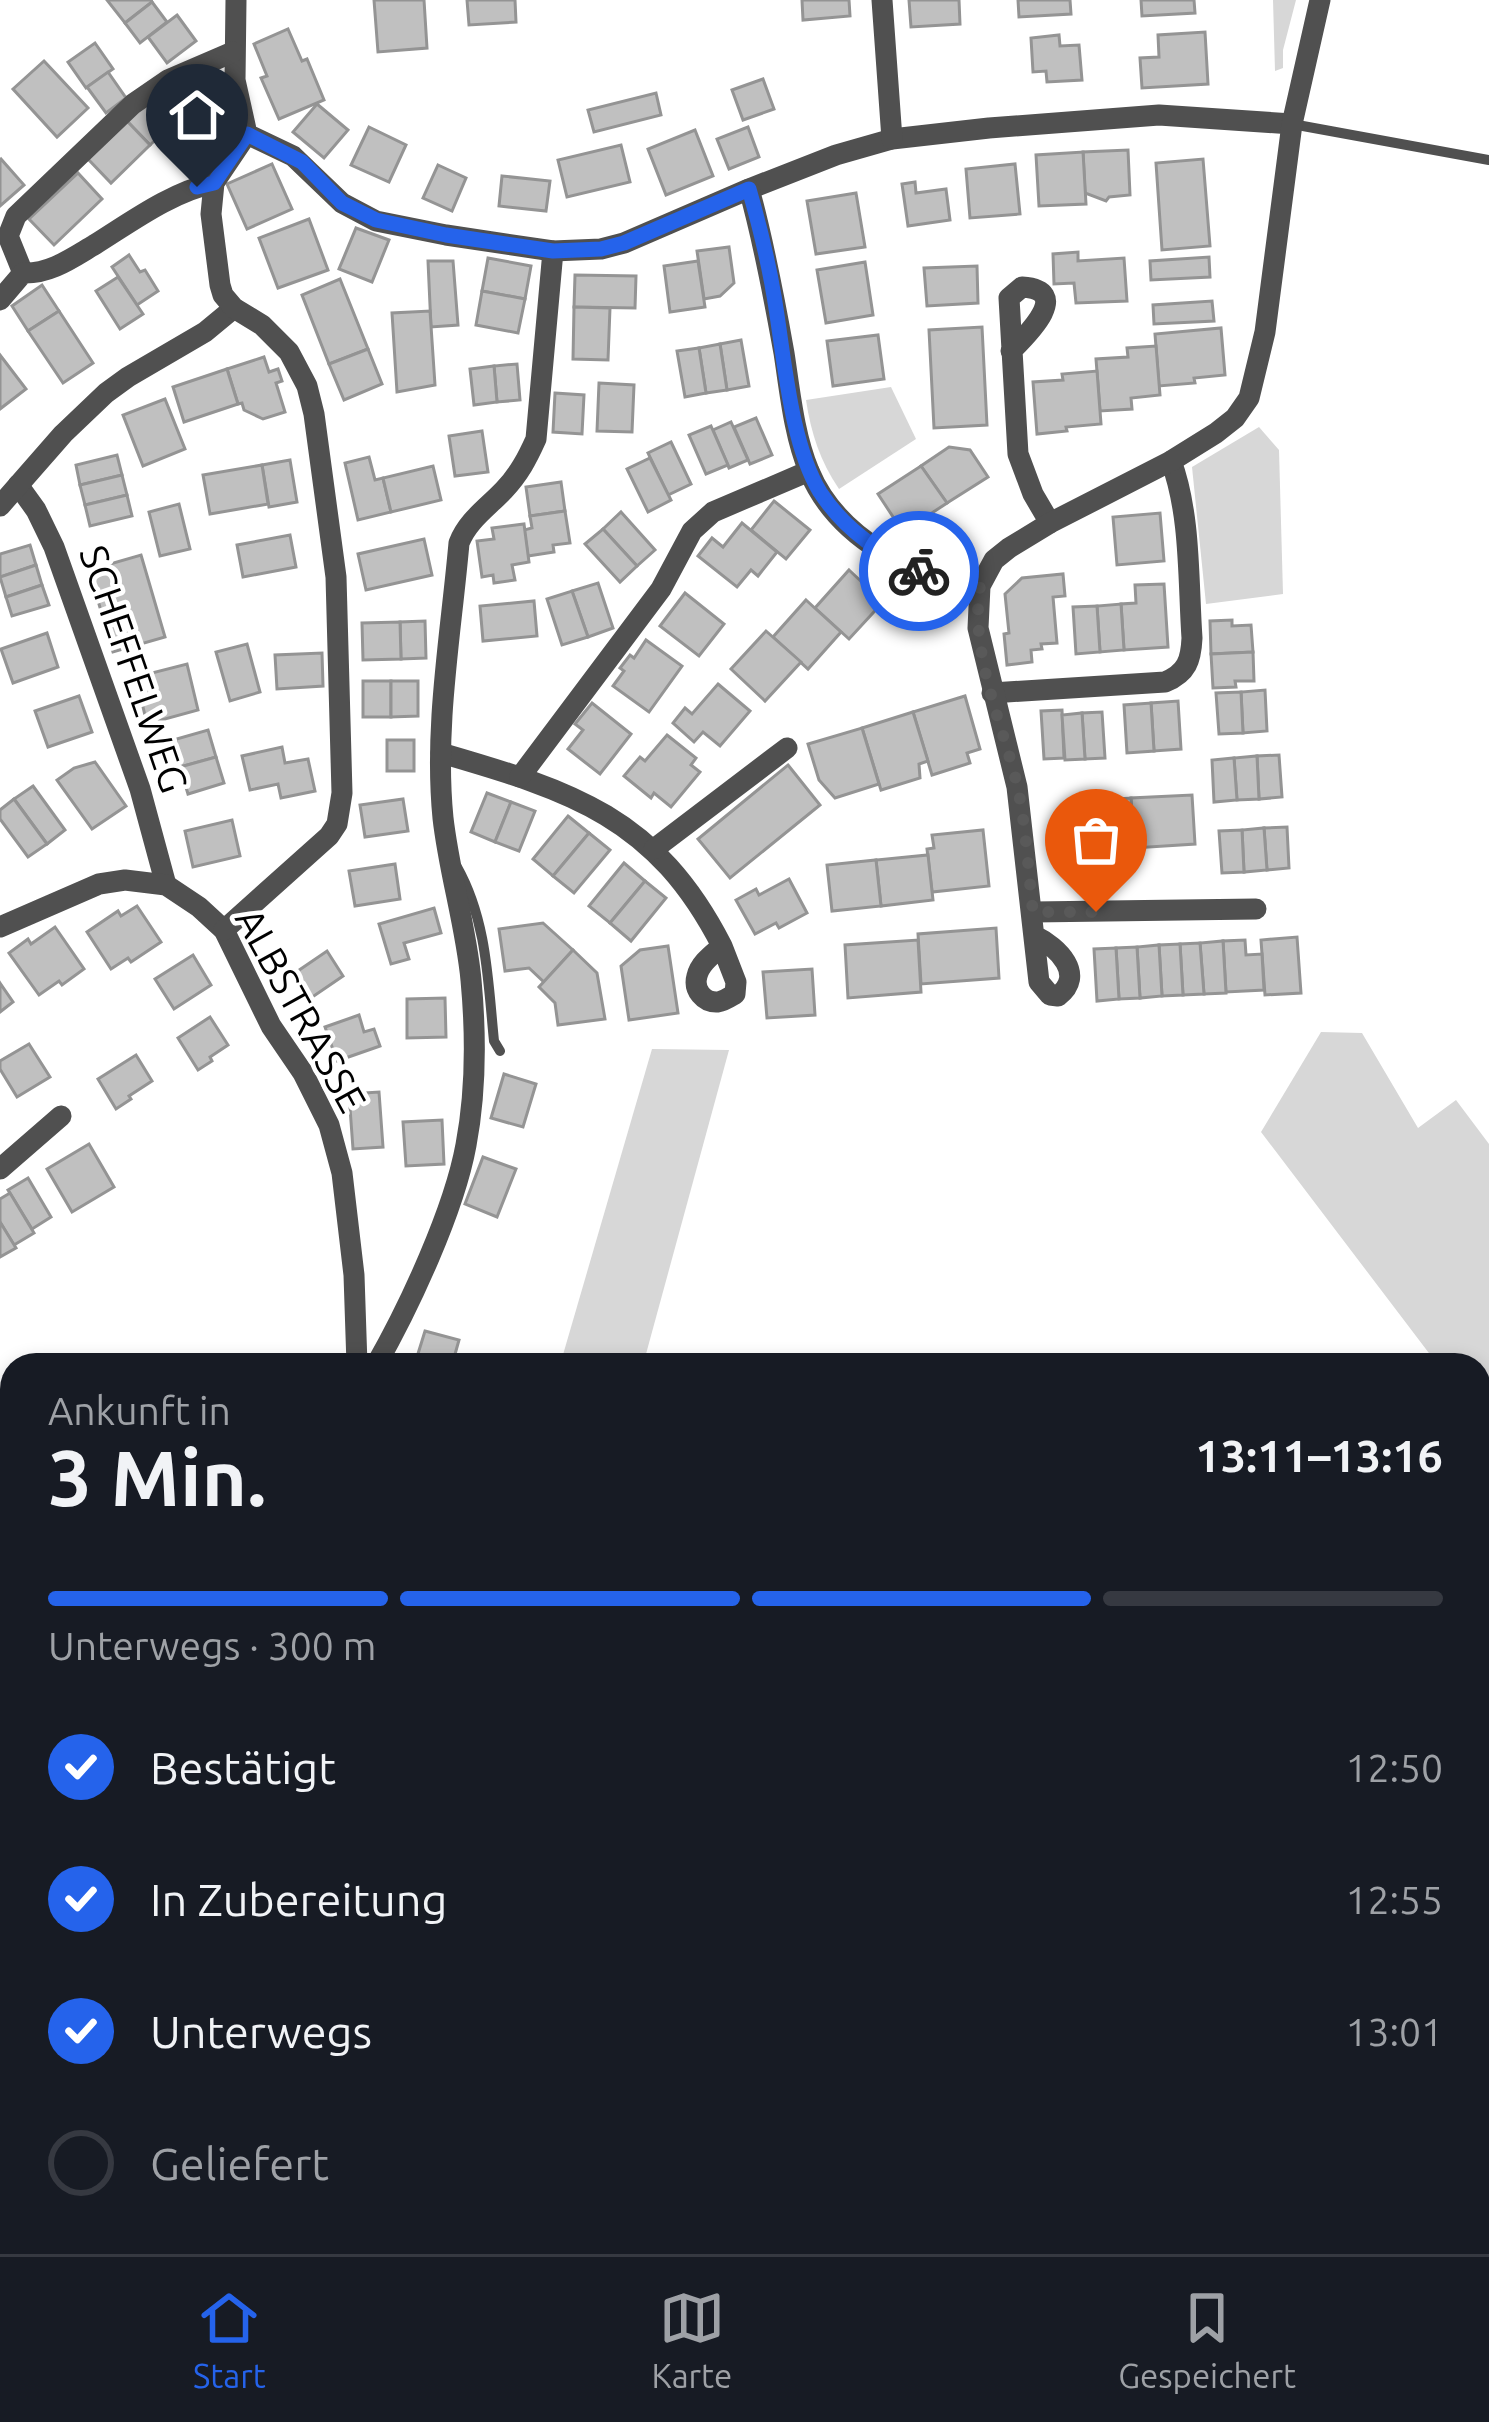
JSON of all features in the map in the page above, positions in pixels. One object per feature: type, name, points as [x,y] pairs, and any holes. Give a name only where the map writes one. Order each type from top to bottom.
[{"type":"street","points":[[224,930],[329,836],[337,824],[342,794],[336,577],[314,415],[307,386],[289,352],[234,308],[220,285],[211,214],[214,183],[247,134],[235,80],[236,0]]},
{"type":"street","points":[[882,0],[892,139]]},
{"type":"street","points":[[1034,936],[1017,787],[978,628],[980,586],[994,560],[1050,523],[1172,461],[1216,433],[1249,398],[1264,332],[1292,124],[1320,0]]},
{"type":"street","points":[[23,273],[8,236],[16,216],[133,104],[168,80],[233,52]]},
{"type":"street","points":[[247,134],[302,162],[342,203],[376,220],[553,251],[624,243],[836,155],[892,139],[1159,116],[1292,124]]},
{"type":"street","points":[[0,299],[23,273],[65,262],[151,210],[214,183]]},
{"type":"street","points":[[749,189],[770,267],[793,408],[809,471],[822,495],[851,529],[883,553],[917,570],[980,586]]},
{"type":"street","points":[[382,1353],[428,1258],[467,1143],[475,1053],[471,979],[443,819],[441,753],[459,543],[465,526],[525,466],[536,439],[553,251]]},
{"type":"street","points":[[0,506],[106,393],[206,332],[234,308]]},
{"type":"street","points":[[1011,351],[1018,454],[1050,523]]},
{"type":"street","points":[[992,693],[1165,682],[1185,670],[1192,638],[1184,532],[1172,461]]},
{"type":"street","points":[[520,777],[661,589],[692,531],[713,512],[809,471]]},
{"type":"street","name":"SCHEFFELWEG","points":[[18,484],[54,548],[140,789],[166,885]]},
{"type":"street","points":[[654,849],[788,748]]},
{"type":"street","points":[[441,753],[550,787],[605,814],[654,849],[704,910],[722,946]]},
{"type":"street","points":[[0,927],[99,884],[125,880],[166,885]]},
{"type":"street","name":"ALBSTRASSE","points":[[166,885],[224,930],[329,1125],[342,1173],[354,1275],[357,1353]]},
{"type":"street","points":[[1033,912],[1256,909]]},
{"type":"street","points":[[0,1169],[61,1116]]},
{"type":"lane","points":[[1292,124],[1489,160]]},
{"type":"lane","points":[[450,854],[470,890],[484,945],[494,1041],[500,1051]]},
{"type":"shaded area","points":[[1273,0],[1296,0],[1283,68],[1275,71]]},
{"type":"shaded area","points":[[891,387],[916,439],[839,489],[817,446],[806,400]]},
{"type":"shaded area","points":[[1259,427],[1279,450],[1283,594],[1206,604],[1192,467]]},
{"type":"shaded area","points":[[1321,1032],[1362,1033],[1418,1128],[1456,1100],[1489,1144],[1489,1353],[1429,1353],[1261,1132]]},
{"type":"shaded area","points":[[652,1049],[729,1050],[646,1353],[563,1353]]},
{"type":"building","points":[[107,0],[151,0],[152,2],[125,23]]},
{"type":"building","points":[[374,0],[424,0],[427,48],[378,52]]},
{"type":"building","points":[[467,0],[515,0],[516,22],[469,25]]},
{"type":"building","points":[[802,0],[849,0],[850,16],[803,20]]},
{"type":"building","points":[[909,0],[959,0],[960,24],[911,27]]},
{"type":"building","points":[[1018,0],[1070,0],[1071,14],[1019,17]]},
{"type":"building","points":[[1141,0],[1194,0],[1195,13],[1142,16]]},
{"type":"building","points":[[152,2],[167,22],[140,43],[125,23]]},
{"type":"building","points":[[177,15],[196,41],[167,63],[148,37]]},
{"type":"building","points":[[288,29],[324,100],[279,119],[261,78],[267,76],[254,44]]},
{"type":"building","points":[[1205,32],[1208,84],[1142,88],[1140,58],[1159,57],[1158,35]]},
{"type":"building","points":[[1059,35],[1060,46],[1079,45],[1082,80],[1047,82],[1046,71],[1033,72],[1031,38]]},
{"type":"building","points":[[95,43],[113,69],[86,88],[68,62]]},
{"type":"building","points":[[44,61],[88,108],[57,137],[13,89]]},
{"type":"building","points":[[108,72],[126,98],[106,113],[87,87]]},
{"type":"building","points":[[763,79],[774,109],[743,120],[732,90]]},
{"type":"building","points":[[656,93],[661,115],[594,132],[588,110]]},
{"type":"building","points":[[182,98],[205,118],[184,142],[170,130],[175,124],[166,116]]},
{"type":"building","points":[[148,101],[171,125],[150,145],[127,121]]},
{"type":"building","points":[[317,104],[348,130],[324,158],[293,132]]},
{"type":"building","points":[[127,121],[150,145],[111,183],[88,159]]},
{"type":"building","points":[[369,127],[406,145],[389,182],[351,165]]},
{"type":"building","points":[[748,127],[759,157],[729,169],[717,139]]},
{"type":"building","points":[[695,130],[713,176],[666,195],[648,149]]},
{"type":"building","points":[[621,145],[630,182],[567,197],[558,160]]},
{"type":"building","points":[[1128,150],[1130,195],[1106,201],[1085,193],[1083,152]]},
{"type":"building","points":[[1083,152],[1086,204],[1039,206],[1036,155]]},
{"type":"building","points":[[1203,159],[1210,246],[1162,250],[1156,163]]},
{"type":"building","points":[[0,160],[24,185],[0,206]]},
{"type":"building","points":[[272,164],[292,209],[247,229],[227,184]]},
{"type":"building","points":[[1015,164],[1020,214],[970,218],[966,169]]},
{"type":"building","points":[[438,165],[466,178],[452,211],[423,198]]},
{"type":"building","points":[[78,173],[102,199],[54,245],[29,219]]},
{"type":"building","points":[[502,176],[550,181],[546,211],[499,206]]},
{"type":"building","points":[[915,182],[916,193],[946,189],[950,220],[908,226],[902,184]]},
{"type":"building","points":[[856,193],[865,247],[816,254],[807,201]]},
{"type":"building","points":[[309,219],[328,270],[278,288],[259,238]]},
{"type":"building","points":[[356,228],[389,240],[372,282],[339,269]]},
{"type":"building","points":[[729,247],[734,283],[720,296],[704,299],[697,251]]},
{"type":"building","points":[[1078,252],[1078,261],[1124,258],[1127,301],[1076,303],[1074,283],[1054,284],[1053,254]]},
{"type":"building","points":[[129,255],[158,291],[137,305],[112,267]]},
{"type":"building","points":[[1209,257],[1210,277],[1151,280],[1150,261]]},
{"type":"building","points":[[488,258],[531,266],[525,299],[482,291]]},
{"type":"building","points":[[428,261],[453,261],[458,325],[431,327]]},
{"type":"building","points":[[698,261],[705,307],[670,312],[664,266]]},
{"type":"building","points":[[865,262],[873,315],[826,323],[817,270]]},
{"type":"building","points":[[977,266],[978,303],[927,306],[924,268]]},
{"type":"building","points":[[575,275],[636,276],[635,308],[574,307]]},
{"type":"building","points":[[118,277],[143,314],[120,329],[96,291]]},
{"type":"building","points":[[340,279],[368,349],[329,364],[302,295]]},
{"type":"building","points":[[42,285],[59,311],[28,331],[12,306]]},
{"type":"building","points":[[482,291],[525,299],[518,333],[476,325]]},
{"type":"building","points":[[1212,301],[1214,321],[1154,324],[1153,305]]},
{"type":"building","points":[[574,307],[610,308],[608,360],[573,359]]},
{"type":"building","points":[[59,311],[93,363],[63,383],[28,331]]},
{"type":"building","points":[[430,311],[435,385],[397,392],[392,313]]},
{"type":"building","points":[[982,327],[987,425],[934,428],[929,330]]},
{"type":"building","points":[[1221,328],[1225,375],[1159,386],[1155,334]]},
{"type":"building","points":[[878,335],[884,379],[833,386],[827,341]]},
{"type":"building","points":[[741,340],[749,386],[727,390],[720,344]]},
{"type":"building","points":[[720,344],[727,390],[706,393],[699,348]]},
{"type":"building","points":[[1156,346],[1160,395],[1131,398],[1132,409],[1100,411],[1096,359],[1128,357],[1127,348]]},
{"type":"building","points":[[699,348],[706,393],[685,397],[677,351]]},
{"type":"building","points":[[368,349],[382,384],[344,400],[329,364]]},
{"type":"building","points":[[0,355],[26,389],[0,409]]},
{"type":"building","points":[[264,357],[269,372],[278,369],[282,381],[276,383],[285,412],[263,419],[238,404],[227,369]]},
{"type":"building","points":[[517,364],[520,400],[497,402],[494,366]]},
{"type":"building","points":[[494,366],[497,402],[474,405],[470,369]]},
{"type":"building","points":[[227,369],[238,404],[184,422],[173,387]]},
{"type":"building","points":[[1097,371],[1101,424],[1037,434],[1033,382]]},
{"type":"building","points":[[599,383],[634,385],[632,432],[597,431]]},
{"type":"building","points":[[555,393],[584,395],[582,434],[553,432]]},
{"type":"building","points":[[165,399],[185,449],[143,466],[123,415]]},
{"type":"building","points":[[756,418],[772,455],[750,464],[734,427]]},
{"type":"building","points":[[731,422],[748,460],[729,468],[713,430]]},
{"type":"building","points":[[711,426],[728,465],[706,474],[689,435]]},
{"type":"building","points":[[482,431],[488,472],[455,476],[449,436]]},
{"type":"building","points":[[671,442],[691,484],[668,495],[648,453]]},
{"type":"building","points":[[949,447],[970,450],[988,477],[947,503],[921,466]]},
{"type":"building","points":[[117,455],[122,475],[80,485],[76,465]]},
{"type":"building","points":[[369,457],[375,480],[383,478],[391,512],[358,520],[345,463]]},
{"type":"building","points":[[650,458],[671,500],[648,512],[627,469]]},
{"type":"building","points":[[290,460],[297,502],[269,507],[262,465]]},
{"type":"building","points":[[262,465],[268,504],[210,514],[203,475]]},
{"type":"building","points":[[433,466],[441,500],[391,512],[383,478]]},
{"type":"building","points":[[921,466],[947,503],[903,532],[878,494]]},
{"type":"building","points":[[122,475],[127,495],[85,505],[80,485]]},
{"type":"building","points":[[561,482],[565,511],[530,516],[526,487]]},
{"type":"building","points":[[127,495],[132,516],[90,526],[85,505]]},
{"type":"building","points":[[774,501],[810,530],[786,559],[751,530]]},
{"type":"building","points":[[179,504],[190,549],[160,556],[149,512]]},
{"type":"building","points":[[565,511],[570,543],[553,545],[554,552],[528,556],[524,530],[532,528],[530,516]]},
{"type":"building","points":[[621,512],[655,550],[637,566],[603,529]]},
{"type":"building","points":[[1160,513],[1164,561],[1117,565],[1113,517]]},
{"type":"building","points":[[742,523],[777,552],[758,576],[751,570],[737,587],[698,556],[712,538],[723,547]]},
{"type":"building","points":[[524,524],[529,562],[512,565],[515,580],[494,583],[493,575],[482,577],[477,541],[494,539],[492,528]]},
{"type":"building","points":[[603,529],[637,566],[620,582],[585,544]]},
{"type":"building","points":[[290,535],[296,567],[243,577],[237,545]]},
{"type":"building","points":[[424,539],[432,575],[366,590],[358,554]]},
{"type":"building","points":[[30,545],[36,565],[0,577],[0,554]]},
{"type":"building","points":[[141,555],[165,637],[113,652],[89,570]]},
{"type":"building","points":[[36,565],[42,585],[6,597],[0,577]]},
{"type":"building","points":[[849,570],[883,602],[849,639],[815,608]]},
{"type":"building","points":[[1063,574],[1065,596],[1053,597],[1057,643],[1031,650],[1032,662],[1007,665],[1005,594],[1022,578]]},
{"type":"building","points":[[598,583],[613,628],[588,637],[572,591]]},
{"type":"building","points":[[1164,584],[1168,647],[1124,650],[1121,604],[1136,603],[1135,585]]},
{"type":"building","points":[[42,585],[49,605],[12,616],[6,597]]},
{"type":"building","points":[[572,591],[588,637],[562,645],[547,599]]},
{"type":"building","points":[[685,593],[724,624],[699,656],[660,626]]},
{"type":"building","points":[[806,600],[841,632],[808,669],[773,637]]},
{"type":"building","points":[[534,601],[537,636],[483,641],[480,606]]},
{"type":"building","points":[[1121,604],[1124,650],[1100,652],[1097,606]]},
{"type":"building","points":[[1097,606],[1100,652],[1076,654],[1073,607]]},
{"type":"building","points":[[1232,620],[1232,626],[1251,625],[1253,652],[1211,654],[1210,621]]},
{"type":"building","points":[[425,621],[426,658],[401,659],[400,622]]},
{"type":"building","points":[[400,622],[401,659],[363,660],[362,623]]},
{"type":"building","points":[[766,631],[801,662],[765,701],[731,669]]},
{"type":"building","points":[[47,633],[58,667],[13,683],[1,649]]},
{"type":"building","points":[[646,640],[682,666],[649,712],[613,686],[624,671],[620,668]]},
{"type":"building","points":[[247,644],[260,692],[230,701],[216,652]]},
{"type":"building","points":[[1253,652],[1254,681],[1213,688],[1211,654]]},
{"type":"building","points":[[322,653],[323,686],[277,689],[275,655]]},
{"type":"building","points":[[187,664],[198,710],[147,724],[136,677]]},
{"type":"building","points":[[363,681],[391,681],[391,717],[363,717]]},
{"type":"building","points":[[391,681],[418,681],[418,716],[391,717]]},
{"type":"building","points":[[718,684],[750,711],[720,746],[703,732],[694,742],[673,723],[685,708],[692,714]]},
{"type":"building","points":[[1265,690],[1267,731],[1243,733],[1241,692]]},
{"type":"building","points":[[1241,692],[1243,733],[1219,734],[1216,693]]},
{"type":"building","points":[[79,696],[92,732],[48,747],[35,711]]},
{"type":"building","points":[[965,696],[980,749],[967,753],[970,763],[932,775],[913,712]]},
{"type":"building","points":[[1178,701],[1181,749],[1154,751],[1151,703]]},
{"type":"building","points":[[592,703],[631,734],[600,774],[568,749],[583,730],[575,724]]},
{"type":"building","points":[[1151,703],[1154,751],[1127,753],[1124,705]]},
{"type":"building","points":[[1062,710],[1064,758],[1044,759],[1041,711]]},
{"type":"building","points":[[913,712],[928,761],[919,764],[920,778],[881,790],[862,728]]},
{"type":"building","points":[[1102,712],[1105,758],[1085,759],[1082,713]]},
{"type":"building","points":[[1082,713],[1085,759],[1065,760],[1062,715]]},
{"type":"building","points":[[862,728],[879,784],[835,798],[819,780],[808,744]]},
{"type":"building","points":[[208,730],[216,757],[180,767],[173,740]]},
{"type":"building","points":[[667,735],[696,758],[691,765],[700,772],[671,807],[624,776],[640,757],[645,761]]},
{"type":"building","points":[[387,740],[414,740],[414,771],[387,771]]},
{"type":"building","points":[[282,747],[285,763],[308,759],[315,791],[281,798],[278,784],[250,790],[242,756]]},
{"type":"building","points":[[1279,755],[1282,797],[1259,799],[1257,756]]},
{"type":"building","points":[[1257,756],[1259,799],[1237,800],[1234,758]]},
{"type":"building","points":[[216,757],[224,783],[188,794],[180,767]]},
{"type":"building","points":[[1234,758],[1237,800],[1214,802],[1212,760]]},
{"type":"building","points":[[95,762],[126,806],[92,829],[57,780]]},
{"type":"building","points":[[788,765],[820,805],[730,878],[698,839]]},
{"type":"building","points":[[33,786],[65,830],[47,844],[14,799]]},
{"type":"building","points":[[487,793],[511,802],[495,842],[471,832]]},
{"type":"building","points":[[1192,795],[1195,844],[1134,848],[1131,798]]},
{"type":"building","points":[[1131,798],[1134,848],[1072,852],[1069,802]]},
{"type":"building","points":[[14,799],[47,844],[28,857],[0,819],[0,810]]},
{"type":"building","points":[[403,799],[408,831],[365,837],[360,805]]},
{"type":"building","points":[[511,802],[535,811],[519,851],[495,842]]},
{"type":"building","points":[[568,816],[589,833],[553,876],[533,859]]},
{"type":"building","points":[[232,820],[240,856],[193,867],[185,831]]},
{"type":"building","points":[[1287,827],[1289,868],[1267,870],[1264,828]]},
{"type":"building","points":[[1264,828],[1267,870],[1244,872],[1242,830]]},
{"type":"building","points":[[983,830],[989,886],[932,892],[927,849],[934,848],[932,835]]},
{"type":"building","points":[[1242,830],[1244,872],[1222,873],[1219,831]]},
{"type":"building","points":[[589,833],[610,850],[574,893],[553,876]]},
{"type":"building","points":[[928,855],[933,900],[881,906],[876,860]]},
{"type":"building","points":[[876,860],[881,906],[832,911],[827,865]]},
{"type":"building","points":[[624,863],[645,881],[610,923],[589,906]]},
{"type":"building","points":[[395,864],[400,899],[355,906],[349,871]]},
{"type":"building","points":[[789,879],[807,913],[755,934],[736,900],[756,889],[759,895]]},
{"type":"building","points":[[645,881],[666,898],[631,941],[610,923]]},
{"type":"building","points":[[137,906],[161,942],[111,969],[87,932],[118,911],[121,916]]},
{"type":"building","points":[[434,908],[441,933],[404,943],[409,959],[391,964],[379,924]]},
{"type":"building","points":[[543,923],[573,950],[544,982],[529,968],[505,971],[499,929]]},
{"type":"building","points":[[55,927],[84,969],[39,995],[9,953]]},
{"type":"building","points":[[996,928],[999,978],[921,984],[918,934]]},
{"type":"building","points":[[1297,937],[1301,993],[1265,995],[1261,940]]},
{"type":"building","points":[[918,940],[921,992],[848,998],[845,945]]},
{"type":"building","points":[[1245,940],[1246,955],[1262,954],[1264,990],[1226,992],[1223,941]]},
{"type":"building","points":[[1223,941],[1226,993],[1204,994],[1200,943]]},
{"type":"building","points":[[1200,943],[1204,994],[1183,995],[1180,944]]},
{"type":"building","points":[[1180,944],[1183,995],[1162,996],[1159,945]]},
{"type":"building","points":[[1159,945],[1162,996],[1140,998],[1137,947]]},
{"type":"building","points":[[668,946],[678,1013],[629,1020],[621,966],[640,950]]},
{"type":"building","points":[[1137,947],[1140,998],[1119,999],[1116,948]]},
{"type":"building","points":[[1116,948],[1119,999],[1097,1001],[1094,949]]},
{"type":"building","points":[[573,950],[597,973],[605,1019],[558,1025],[555,1003],[539,987]]},
{"type":"building","points":[[327,951],[343,976],[308,1000],[292,975]]},
{"type":"building","points":[[193,955],[211,985],[174,1009],[155,979]]},
{"type":"building","points":[[812,969],[815,1015],[767,1018],[763,972]]},
{"type":"building","points":[[0,983],[13,1002],[0,1012]]},
{"type":"building","points":[[445,998],[446,1037],[407,1038],[407,999]]},
{"type":"building","points":[[359,1015],[364,1032],[374,1029],[380,1046],[337,1061],[325,1027]]},
{"type":"building","points":[[210,1017],[228,1045],[198,1070],[178,1038]]},
{"type":"building","points":[[29,1044],[50,1077],[17,1097],[0,1061]]},
{"type":"building","points":[[136,1055],[152,1081],[116,1109],[98,1079]]},
{"type":"building","points":[[504,1074],[536,1084],[523,1127],[491,1118]]},
{"type":"building","points":[[379,1092],[383,1147],[353,1149],[349,1094]]},
{"type":"building","points":[[442,1120],[444,1164],[406,1166],[403,1122]]},
{"type":"building","points":[[89,1144],[114,1187],[72,1212],[47,1169]]},
{"type":"building","points":[[483,1157],[516,1169],[497,1217],[465,1204]]},
{"type":"building","points":[[28,1178],[51,1217],[32,1229],[8,1190]]},
{"type":"building","points":[[10,1193],[34,1233],[14,1245],[0,1222],[0,1199]]},
{"type":"building","points":[[0,1222],[16,1248],[0,1257]]},
{"type":"building","points":[[425,1331],[459,1340],[455,1353],[418,1353]]},
{"type":"way so far","points":[[919,571],[980,586],[978,628],[1017,787],[1033,912],[1096,912]]},
{"type":"route","points":[[197,187],[214,183],[247,134],[302,162],[342,203],[376,220],[553,251],[624,243],[749,189],[770,267],[793,408],[809,471],[851,529],[883,553],[919,571]]}]
